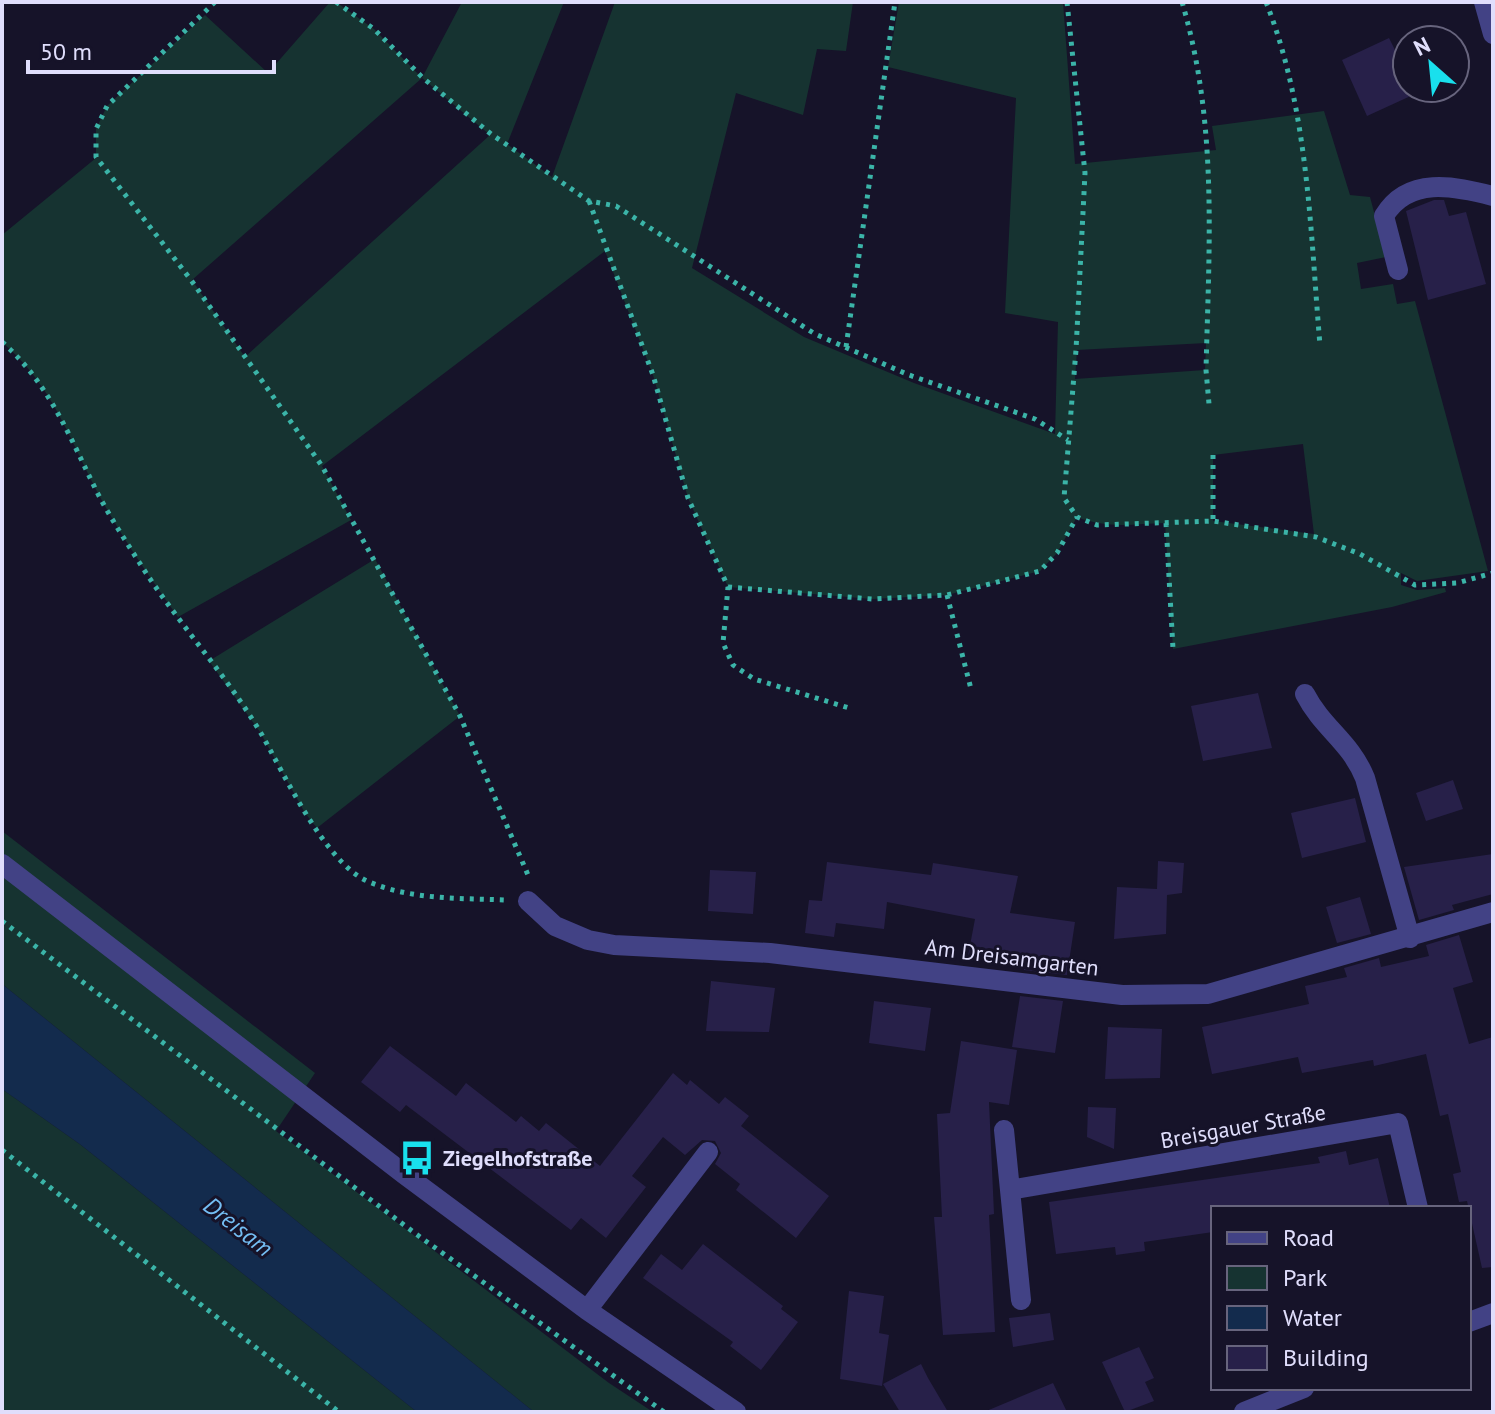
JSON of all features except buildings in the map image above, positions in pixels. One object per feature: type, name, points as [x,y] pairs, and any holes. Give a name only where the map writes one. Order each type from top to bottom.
[{"type":"street","points":[[1484,2],[1493,34]]},
{"type":"street","points":[[1398,270],[1384,216],[1393,201],[1409,191],[1449,185],[1493,196]]},
{"type":"street","points":[[1305,694],[1315,714],[1355,754],[1410,938]]},
{"type":"street","points":[[2,864],[404,1174],[587,1310],[736,1412]]},
{"type":"street","name":"Am Dreisamgarten","points":[[528,901],[555,926],[588,940],[614,945],[770,953],[1122,995],[1208,994],[1493,912]]},
{"type":"street","name":"Breisgauer Straße","points":[[1010,1190],[1398,1123],[1418,1206]]},
{"type":"street","points":[[1004,1130],[1021,1300]]},
{"type":"street","points":[[587,1310],[708,1152]]},
{"type":"street","points":[[1471,1321],[1493,1313]]},
{"type":"street","points":[[1244,1412],[1299,1390]]},
{"type":"path","points":[[2,342],[25,362],[48,391],[99,496],[141,566],[260,732],[305,813],[342,858],[364,880],[395,890],[440,898],[528,901],[528,875],[460,716],[322,466],[191,280],[96,157],[96,129],[107,106],[215,2]]},
{"type":"path","points":[[336,2],[374,29],[423,78],[491,134],[589,201],[616,206],[815,334],[909,375],[1035,419],[1068,440]]},
{"type":"path","points":[[846,347],[895,2]]},
{"type":"path","points":[[1067,2],[1085,173],[1064,498],[1077,517],[1097,525],[1115,527],[1213,521],[1316,537],[1360,554],[1415,585],[1457,583],[1493,573]]},
{"type":"path","points":[[1182,2],[1199,67],[1210,150],[1206,370],[1209,404]]},
{"type":"path","points":[[1266,2],[1280,38],[1302,131],[1320,345]]},
{"type":"path","points":[[589,201],[653,375],[688,498],[728,587],[723,643],[733,665],[754,679],[849,708]]},
{"type":"path","points":[[1213,455],[1213,521]]},
{"type":"path","points":[[728,587],[872,599],[947,595],[1040,571],[1057,553],[1077,517]]},
{"type":"path","points":[[1166,523],[1173,649]]},
{"type":"path","points":[[947,595],[971,689]]},
{"type":"path","points":[[2,921],[416,1234],[664,1412]]},
{"type":"path","points":[[2,1150],[339,1412]]},
{"type":"green space","points":[[330,2],[336,2],[374,29],[422,78],[462,2],[564,2],[507,144],[552,177],[615,2],[853,2],[846,51],[817,49],[803,115],[736,93],[692,268],[804,337],[914,383],[1055,434],[1058,322],[1005,313],[1016,98],[888,67],[899,2],[1063,2],[1075,164],[1216,150],[1212,126],[1324,111],[1350,195],[1370,197],[1386,257],[1357,263],[1361,289],[1393,284],[1397,304],[1415,301],[1488,571],[1417,581],[1401,573],[1401,585],[1417,590],[1445,588],[1446,592],[1392,607],[1173,649],[1165,523],[1110,524],[1077,517],[1057,553],[1040,571],[947,595],[872,599],[728,587],[688,498],[653,375],[605,251],[322,466],[351,520],[178,617],[109,513],[48,396],[20,359],[2,342],[2,235],[96,158],[96,129],[107,106],[205,15],[268,73]],"holes":[[[422,78],[490,135],[245,357],[192,280]],[[1206,343],[1205,370],[1075,379],[1077,350]],[[1303,444],[1314,534],[1213,521],[1213,455]]]},
{"type":"green space","points":[[375,559],[460,716],[317,828],[305,813],[260,732],[209,661]]},
{"type":"green space","points":[[2,831],[315,1073],[276,1131],[609,1383],[653,1412],[534,1412],[2,984]]},
{"type":"green space","points":[[2,1089],[81,1145],[417,1412],[2,1412]]},
{"type":"water","name":"Dreisam","points":[[2,984],[534,1412],[417,1412],[81,1145],[2,1089]]},
{"type":"place","name":"Ziegelhofstraße","points":[[417,1158]]}]
